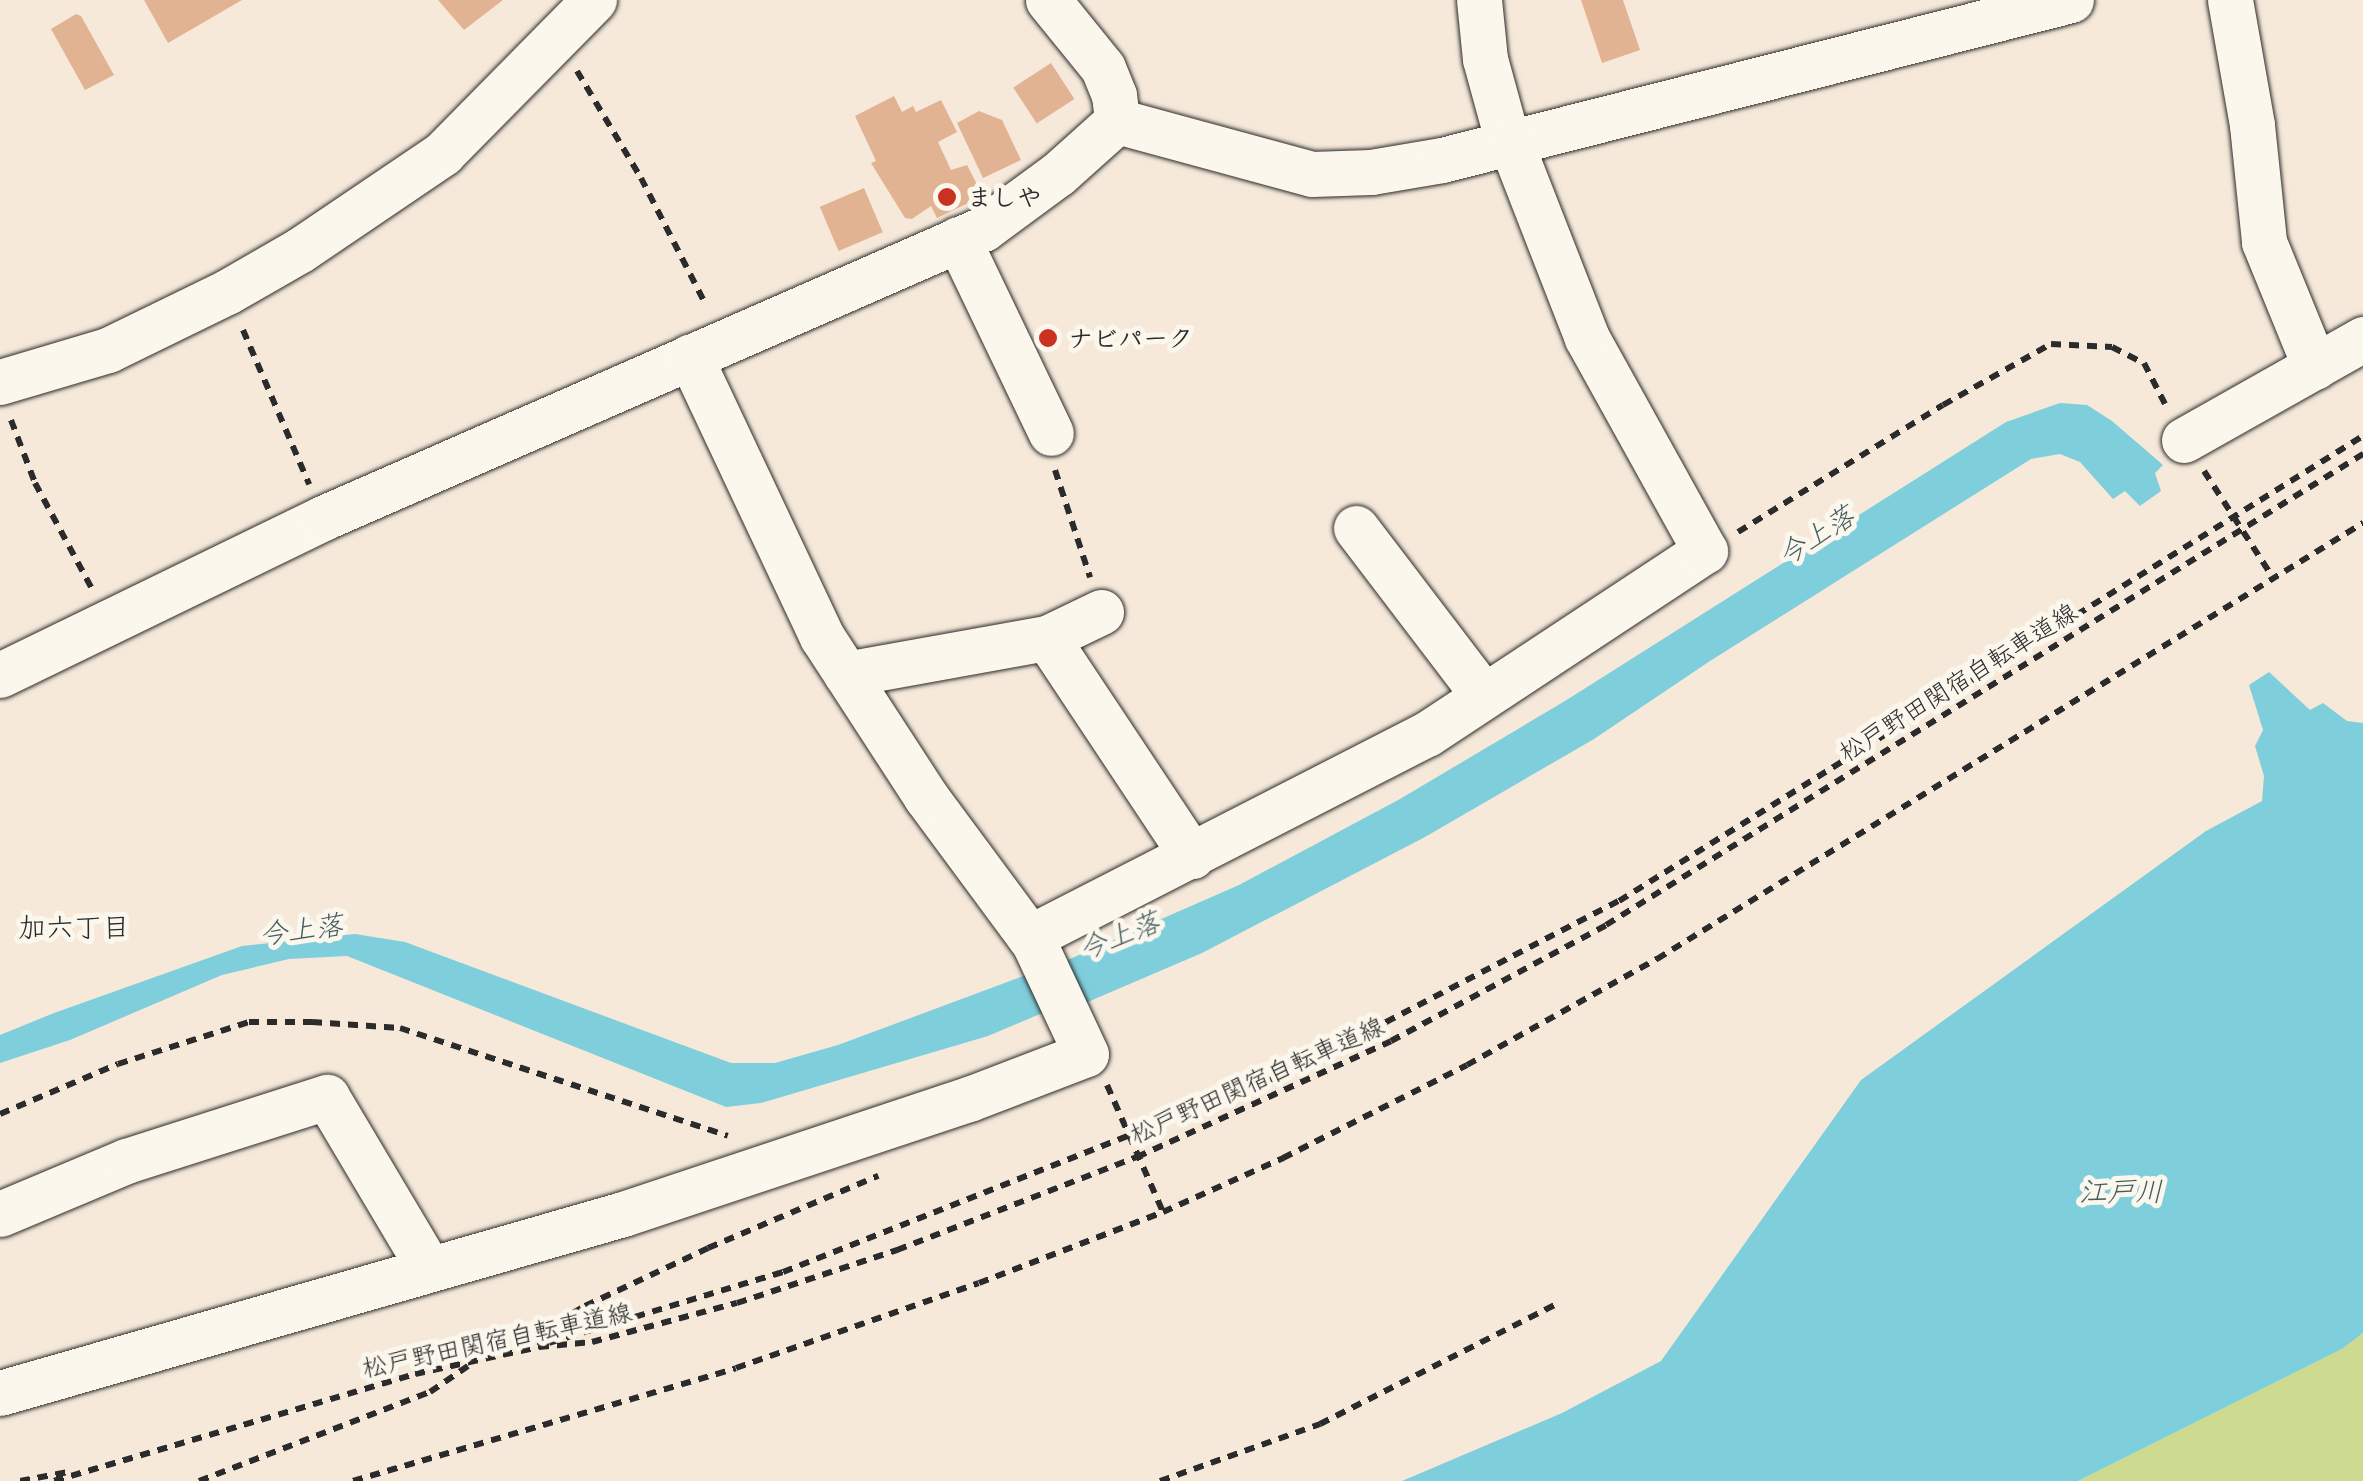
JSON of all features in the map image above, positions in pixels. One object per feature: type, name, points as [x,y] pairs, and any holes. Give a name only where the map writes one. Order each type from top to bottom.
[{"type":"street","points":[[4,396],[227,292],[300,250],[443,154],[594,0]]},
{"type":"street","points":[[1048,0],[1103,68],[1114,95],[1117,121]]},
{"type":"street","points":[[1032,940],[1410,743],[1705,551],[1588,338],[1510,143],[1485,59],[1479,0]]},
{"type":"street","points":[[1117,121],[1312,174],[1371,172],[1510,143],[1925,17],[2070,0]]},
{"type":"street","points":[[2230,0],[2252,126],[2264,242],[2315,366]]},
{"type":"street","points":[[0,675],[323,518],[958,239],[1009,212],[1117,121]]},
{"type":"street","points":[[958,239],[1051,432]]},
{"type":"street","points":[[2184,440],[2363,339]]},
{"type":"street","points":[[0,1393],[623,1214],[1089,1055],[1032,940],[926,796],[795,588],[707,350]]},
{"type":"street","points":[[1356,528],[1484,696]]},
{"type":"street","points":[[846,674],[1047,638],[1101,612]]},
{"type":"street","points":[[1047,638],[1192,856]]},
{"type":"street","points":[[0,1214],[126,1161],[328,1097],[428,1267]]},
{"type":"path","points":[[557,36],[640,178],[707,350]]},
{"type":"path","points":[[227,292],[323,518]]},
{"type":"path","points":[[1705,551],[1943,404],[2051,344],[2112,347],[2144,364],[2184,440],[2274,579]]},
{"type":"path","points":[[4,396],[35,483],[109,621]]},
{"type":"path","points":[[1051,432],[1044,438],[1101,612]]},
{"type":"path","points":[[538,1347],[784,1272],[1290,1072],[1620,901],[2363,436]]},
{"type":"path","name":"松戸野田関宿自転車道線","points":[[54,1481],[77,1471],[415,1374],[538,1347],[592,1342],[738,1303],[897,1250],[1137,1157],[1391,1041],[1606,925],[2363,454]]},
{"type":"path","points":[[353,1481],[736,1368],[979,1283],[1163,1212],[1283,1158],[1467,1065],[1656,960],[2363,524]]},
{"type":"path","points":[[0,1114],[118,1064],[249,1022],[312,1022],[400,1028],[731,1136]]},
{"type":"path","points":[[1089,1055],[1163,1212]]},
{"type":"path","points":[[538,1347],[557,1322],[585,1306],[895,1166]]},
{"type":"path","points":[[1160,1481],[1320,1424],[1558,1304]]},
{"type":"path","points":[[199,1481],[430,1392],[472,1363]]},
{"type":"path","points":[[20,1481],[77,1471]]},
{"type":"green space","points":[[2363,1333],[2363,1481],[2078,1481],[2342,1349]]},
{"type":"water","points":[[2060,403],[2087,405],[2163,465],[2155,473],[2161,491],[2140,506],[2125,491],[2113,499],[2080,462],[2060,454],[2031,459],[1710,661],[1594,739],[1425,837],[1202,953],[1083,1004],[1063,962],[1239,885],[1400,799],[1565,701],[2006,422]]},
{"type":"water","name":"江戸川","points":[[2269,672],[2310,710],[2323,703],[2347,721],[2363,723],[2363,1333],[2342,1349],[2078,1481],[1402,1481],[1562,1413],[1661,1361],[1861,1080],[2206,831],[2262,801],[2264,776],[2255,746],[2263,730],[2249,685]]},
{"type":"water","points":[[355,934],[405,942],[731,1063],[775,1063],[838,1045],[1029,974],[1047,1011],[988,1036],[761,1103],[726,1107],[347,956],[289,959],[222,975],[70,1040],[0,1063],[0,1035],[54,1013],[242,946]]},
{"type":"building","points":[[144,0],[242,0],[168,43]]},
{"type":"building","points":[[438,0],[503,0],[464,30]]},
{"type":"building","points":[[1581,0],[1623,0],[1640,50],[1602,63]]},
{"type":"building","points":[[76,14],[81,16],[114,75],[85,90],[51,29]]},
{"type":"building","points":[[1051,63],[1074,99],[1037,124],[1013,88]]},
{"type":"building","points":[[894,96],[902,112],[913,106],[916,112],[941,100],[957,132],[938,142],[951,170],[967,165],[983,196],[937,218],[931,206],[912,219],[905,218],[871,163],[876,161],[855,116]]},
{"type":"building","points":[[979,111],[1002,120],[1021,160],[983,178],[957,123]]},
{"type":"building","points":[[864,188],[883,232],[839,251],[820,207]]},
{"type":"place","name":"ましや","points":[[947,197]]},
{"type":"place","name":"ナビパーク","points":[[1048,338]]},
{"type":"district","name":"加六丁目","points":[[74,927]]},
{"type":"water label","name":"今上落","points":[[1816,535]]},
{"type":"water label","name":"今上落","points":[[301,929]]},
{"type":"water label","name":"今上落","points":[[1119,935]]}]
